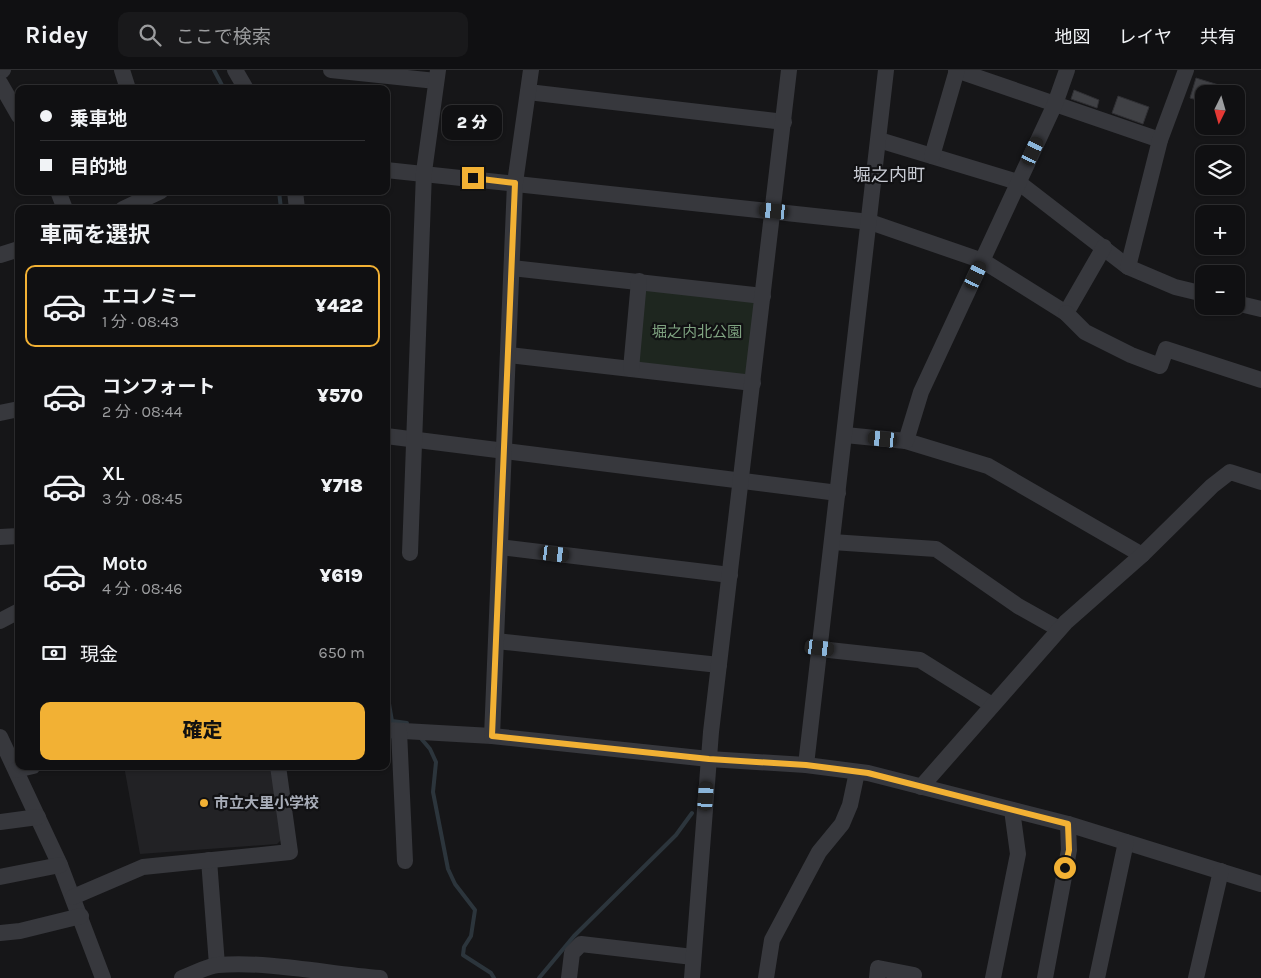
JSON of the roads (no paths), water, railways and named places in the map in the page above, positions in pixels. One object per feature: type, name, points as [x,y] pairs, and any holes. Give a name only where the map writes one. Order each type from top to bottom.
[{"type":"street","points":[[0,72],[4,70]]},
{"type":"street","points":[[122,70],[127,85]]},
{"type":"street","points":[[235,70],[244,85]]},
{"type":"street","points":[[331,70],[437,76],[424,172],[410,553]]},
{"type":"street","points":[[492,736],[515,183],[531,70]]},
{"type":"street","points":[[692,978],[709,759],[719,665],[790,70]]},
{"type":"street","points":[[806,765],[886,70]]},
{"type":"street","points":[[932,156],[957,70],[1160,140]]},
{"type":"street","points":[[906,441],[921,392],[1055,104],[1067,70]]},
{"type":"street","points":[[1128,267],[1160,140],[1186,70]]},
{"type":"street","points":[[0,83],[15,109]]},
{"type":"street","points":[[528,92],[784,122]]},
{"type":"street","points":[[879,140],[1018,182],[1128,267],[1175,287],[1195,292]]},
{"type":"street","points":[[390,170],[424,172],[870,222],[983,261],[1066,313],[1085,332],[1113,347],[1160,366],[1166,349],[1261,380]]},
{"type":"street","points":[[144,204],[156,195]]},
{"type":"street","points":[[1066,313],[1104,247]]},
{"type":"street","points":[[0,255],[15,250]]},
{"type":"street","points":[[512,268],[763,296]]},
{"type":"street","points":[[631,369],[639,281]]},
{"type":"street","points":[[1245,305],[1261,309]]},
{"type":"street","points":[[509,355],[753,383]]},
{"type":"street","points":[[0,413],[15,410]]},
{"type":"street","points":[[845,435],[906,441],[988,466],[1142,555]]},
{"type":"street","points":[[390,437],[838,493]]},
{"type":"street","points":[[921,787],[1059,629],[1142,555],[1212,486],[1230,472],[1261,482]]},
{"type":"street","points":[[0,537],[15,536]]},
{"type":"street","points":[[832,542],[936,549],[1018,606],[1059,629]]},
{"type":"street","points":[[500,547],[730,575]]},
{"type":"street","points":[[0,622],[15,613]]},
{"type":"street","points":[[496,641],[719,665]]},
{"type":"street","points":[[820,648],[920,660],[992,705]]},
{"type":"street","points":[[405,861],[403,731],[492,736],[709,759],[806,765],[857,772],[1068,824],[1261,884]]},
{"type":"street","points":[[0,737],[15,768]]},
{"type":"street","points":[[16,770],[81,916],[103,978]]},
{"type":"street","points":[[73,897],[144,867],[290,852],[279,770]]},
{"type":"street","points":[[766,978],[772,940],[819,852],[842,824],[850,805],[857,772]]},
{"type":"street","points":[[993,978],[1018,854],[1012,810]]},
{"type":"street","points":[[0,822],[38,816]]},
{"type":"street","points":[[1044,978],[1069,850],[1068,824]]},
{"type":"street","points":[[1097,978],[1126,842]]},
{"type":"street","points":[[209,860],[217,965]]},
{"type":"street","points":[[0,877],[60,866]]},
{"type":"street","points":[[1196,978],[1221,871]]},
{"type":"street","points":[[0,933],[20,931],[81,916]]},
{"type":"street","points":[[569,978],[572,953],[581,944],[694,957]]},
{"type":"street","points":[[182,978],[217,965],[301,968],[333,974],[380,978]]},
{"type":"street","points":[[877,978],[878,968],[914,975],[913,978]]},
{"type":"waterway","points":[[214,70],[222,85]]},
{"type":"waterway","points":[[279,195],[281,205]]},
{"type":"waterway","points":[[390,709],[392,721],[407,723]]},
{"type":"waterway","points":[[419,736],[430,749],[436,762],[433,792],[448,869],[455,884],[475,910],[471,936],[464,947],[463,955],[491,973],[494,978]]},
{"type":"waterway","points":[[539,978],[574,936],[676,835],[692,813]]},
{"type":"place","name":"市立大里小学校","points":[[204,803]]},
{"type":"district","name":"堀之内町","points":[[889,175]]},
{"type":"park label","name":"堀之内北公園","points":[[697,332]]}]
